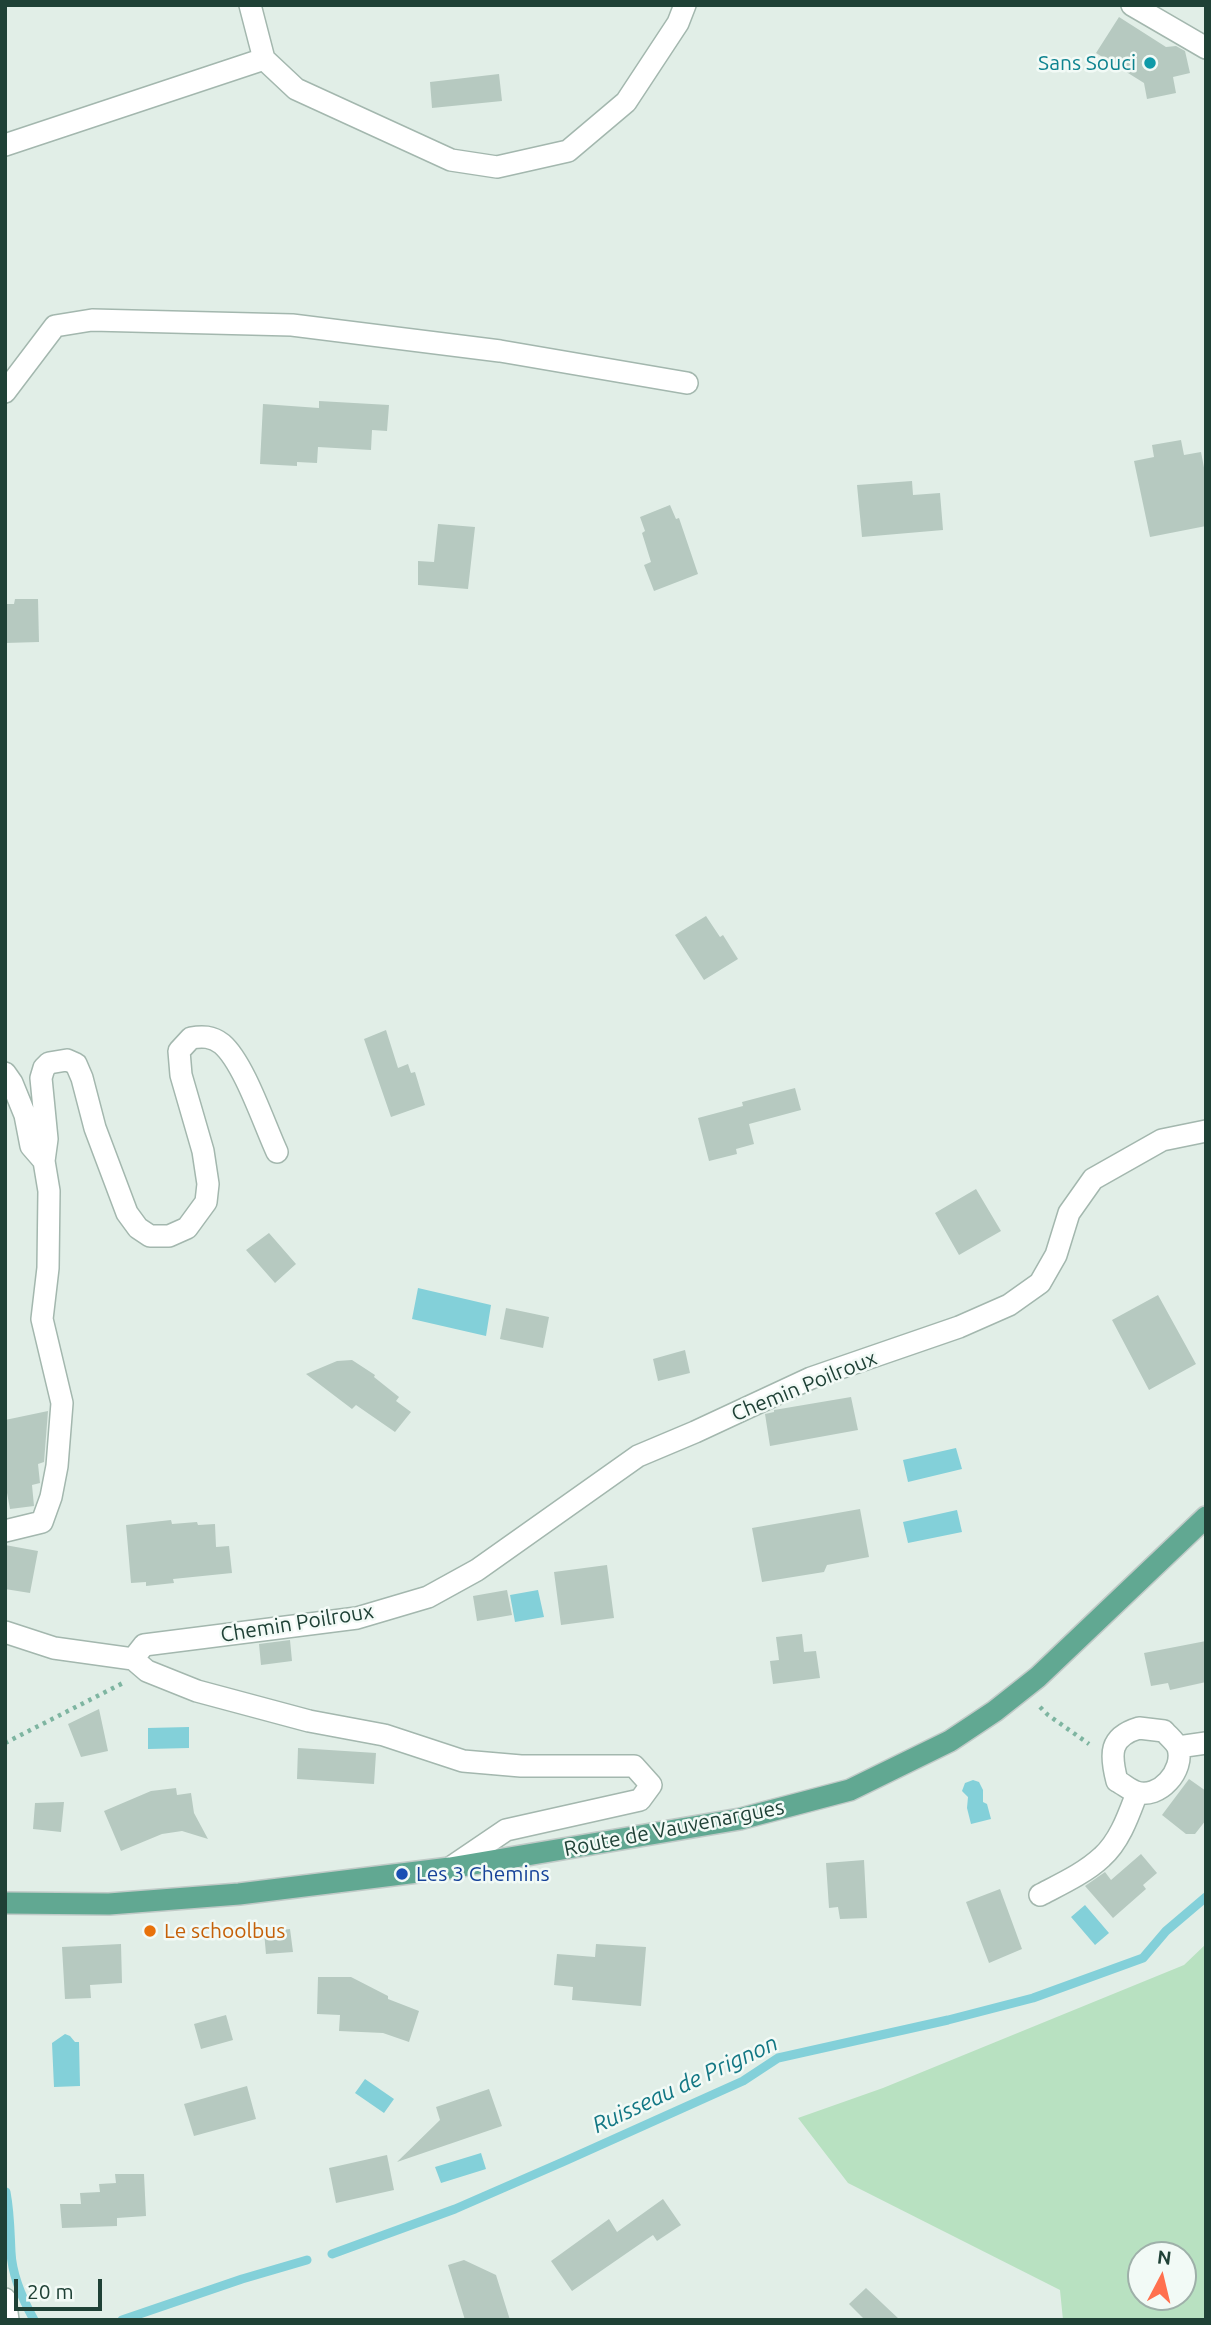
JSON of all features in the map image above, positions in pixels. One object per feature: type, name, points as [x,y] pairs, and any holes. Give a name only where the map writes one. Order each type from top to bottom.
[{"type":"main road","name":"Route de Vauvenargues","points":[[5,1903],[109,1904],[200,1897],[450,1868],[740,1819],[850,1790],[950,1741],[995,1711],[1023,1689],[1206,1517]]},
{"type":"street","points":[[250,5],[264,59],[296,89],[451,160],[497,167],[568,151],[626,102],[678,23],[685,5]]},
{"type":"street","points":[[1132,5],[1206,48]]},
{"type":"street","points":[[5,145],[264,59]]},
{"type":"street","points":[[5,392],[55,326],[92,320],[292,325],[499,351],[687,383]]},
{"type":"street","points":[[5,1531],[42,1522],[51,1497],[57,1466],[62,1403],[42,1319],[48,1268],[49,1191],[44,1161],[47,1139],[41,1078],[44,1068],[49,1063],[67,1060],[76,1064],[95,1128],[127,1213],[138,1228],[150,1236],[169,1236],[187,1228],[206,1202],[208,1184],[202,1151],[181,1075],[179,1051],[191,1038],[205,1035],[221,1043],[236,1063],[277,1152]]},
{"type":"street","points":[[5,1073],[25,1115],[31,1146],[44,1161]]},
{"type":"street","name":"Chemin Poilroux","points":[[140,1665],[144,1645],[357,1618],[428,1597],[477,1570],[638,1456],[811,1378],[959,1327],[1009,1305],[1040,1283],[1056,1255],[1069,1213],[1093,1179],[1162,1140],[1206,1131]]},
{"type":"street","points":[[5,1632],[54,1648],[140,1665],[197,1691],[309,1721],[384,1735],[463,1761],[521,1766],[634,1766],[651,1785],[640,1800],[506,1830],[450,1868]]},
{"type":"street","points":[[1139,1728],[1164,1731],[1178,1747],[1179,1762],[1166,1786],[1152,1792],[1137,1793],[1117,1781],[1112,1758],[1114,1746],[1125,1732],[1139,1728]]},
{"type":"street","points":[[1178,1747],[1206,1743]]},
{"type":"street","points":[[1040,1895],[1104,1856],[1125,1824],[1137,1793]]},
{"type":"street","points":[[5,2299],[8,2320]]},
{"type":"path","points":[[5,1743],[140,1665]]},
{"type":"path","points":[[1023,1689],[1048,1715],[1112,1758]]},
{"type":"green space","points":[[1206,1944],[1206,2320],[1063,2320],[1060,2290],[848,2183],[798,2118],[883,2088],[1184,1965]]},
{"type":"water","points":[[418,1288],[491,1305],[486,1336],[412,1319]]},
{"type":"water","points":[[956,1448],[962,1469],[908,1482],[903,1460]]},
{"type":"water","points":[[957,1510],[962,1532],[908,1543],[903,1522]]},
{"type":"water","points":[[538,1590],[544,1617],[515,1622],[510,1595]]},
{"type":"water","points":[[189,1727],[189,1748],[148,1749],[148,1728]]},
{"type":"water","points":[[973,1780],[979,1782],[983,1790],[983,1802],[987,1804],[991,1819],[971,1824],[967,1808],[968,1797],[962,1791],[965,1783]]},
{"type":"water","points":[[1085,1905],[1109,1933],[1095,1945],[1071,1917]]},
{"type":"water","points":[[65,2034],[79,2042],[80,2086],[54,2087],[52,2043]]},
{"type":"water","points":[[365,2079],[394,2099],[384,2113],[355,2093]]},
{"type":"water","points":[[481,2153],[486,2169],[441,2183],[435,2167]]},
{"type":"building","name":"Sans Souci","points":[[1119,17],[1166,47],[1176,46],[1185,51],[1190,73],[1173,77],[1176,93],[1147,99],[1144,83],[1096,53]]},
{"type":"building","points":[[499,74],[502,101],[432,108],[430,82]]},
{"type":"building","points":[[319,401],[389,405],[387,431],[372,430],[371,450],[318,447],[317,463],[297,462],[297,466],[260,464],[263,404],[319,408]]},
{"type":"building","points":[[1181,440],[1184,455],[1201,452],[1206,478],[1206,526],[1150,537],[1134,461],[1154,457],[1152,445]]},
{"type":"building","points":[[912,481],[913,495],[940,493],[943,530],[862,537],[857,485]]},
{"type":"building","points":[[670,505],[676,519],[679,518],[698,574],[654,591],[644,565],[651,562],[640,517]]},
{"type":"building","points":[[438,524],[475,527],[468,589],[418,585],[418,561],[434,562]]},
{"type":"building","points":[[15,599],[38,599],[39,642],[5,643],[5,604],[14,604]]},
{"type":"building","points":[[706,916],[720,937],[723,935],[738,959],[704,980],[675,935]]},
{"type":"building","points":[[386,1030],[398,1068],[408,1064],[411,1073],[415,1072],[425,1105],[391,1117],[364,1039]]},
{"type":"building","points":[[795,1088],[801,1110],[749,1124],[754,1144],[736,1149],[737,1154],[709,1161],[698,1118],[743,1106],[742,1102]]},
{"type":"building","points":[[976,1189],[1001,1231],[959,1255],[935,1213]]},
{"type":"building","points":[[269,1233],[296,1264],[275,1283],[246,1250]]},
{"type":"building","points":[[1158,1295],[1196,1364],[1149,1390],[1112,1320]]},
{"type":"building","points":[[506,1308],[549,1317],[543,1348],[500,1339]]},
{"type":"building","points":[[685,1350],[690,1373],[658,1381],[653,1359]]},
{"type":"building","points":[[352,1360],[375,1375],[374,1377],[399,1397],[396,1401],[411,1412],[395,1432],[356,1405],[352,1409],[306,1374],[337,1361]]},
{"type":"building","points":[[851,1397],[858,1430],[770,1446],[765,1414],[774,1410]]},
{"type":"building","points":[[48,1411],[44,1462],[38,1464],[40,1483],[32,1485],[34,1506],[10,1509],[5,1482],[5,1420]]},
{"type":"building","points":[[860,1509],[869,1557],[827,1565],[824,1572],[762,1582],[752,1528]]},
{"type":"building","points":[[171,1520],[172,1524],[215,1524],[216,1547],[229,1546],[232,1573],[173,1579],[174,1583],[146,1586],[146,1582],[131,1583],[126,1525]]},
{"type":"building","points":[[5,1545],[38,1551],[30,1593],[5,1589]]},
{"type":"building","points":[[607,1565],[614,1618],[561,1625],[554,1572]]},
{"type":"building","points":[[507,1590],[512,1615],[477,1621],[473,1596]]},
{"type":"building","points":[[802,1634],[804,1652],[816,1651],[820,1678],[773,1684],[770,1661],[779,1660],[776,1637]]},
{"type":"building","points":[[290,1640],[292,1661],[261,1665],[259,1644]]},
{"type":"building","points":[[1206,1641],[1206,1682],[1170,1690],[1168,1683],[1151,1686],[1144,1653]]},
{"type":"building","points":[[99,1709],[108,1751],[81,1757],[68,1724]]},
{"type":"building","points":[[298,1748],[376,1753],[374,1784],[297,1779]]},
{"type":"building","points":[[1189,1779],[1206,1791],[1206,1820],[1195,1834],[1186,1834],[1162,1815]]},
{"type":"building","points":[[176,1788],[177,1795],[191,1793],[194,1813],[208,1839],[182,1831],[162,1834],[121,1851],[104,1811],[151,1791]]},
{"type":"building","points":[[64,1802],[61,1832],[33,1829],[35,1803]]},
{"type":"building","points":[[1141,1854],[1157,1873],[1143,1885],[1146,1889],[1113,1918],[1085,1886],[1105,1872],[1111,1880]]},
{"type":"building","points":[[864,1860],[867,1918],[840,1919],[838,1907],[829,1908],[826,1863]]},
{"type":"building","points":[[1000,1889],[1022,1949],[989,1963],[966,1902]]},
{"type":"building","points":[[290,1929],[293,1952],[266,1954],[264,1932]]},
{"type":"building","points":[[121,1944],[122,1983],[90,1985],[91,1998],[65,1999],[62,1947]]},
{"type":"building","points":[[596,1944],[646,1947],[641,2006],[572,2000],[573,1987],[554,1985],[557,1954],[595,1957]]},
{"type":"building","points":[[318,1977],[351,1977],[388,1996],[388,1999],[419,2011],[409,2042],[383,2033],[339,2031],[340,2015],[317,2014]]},
{"type":"building","points":[[226,2015],[233,2040],[201,2049],[194,2024]]},
{"type":"building","points":[[247,2086],[256,2119],[194,2136],[184,2104]]},
{"type":"building","points":[[489,2089],[502,2126],[397,2162],[440,2120],[436,2107]]},
{"type":"building","points":[[387,2155],[394,2190],[336,2203],[329,2168]]},
{"type":"building","points":[[115,2174],[144,2174],[146,2216],[117,2218],[117,2226],[62,2228],[60,2204],[81,2204],[80,2193],[100,2192],[99,2184],[116,2183]]},
{"type":"building","points":[[663,2199],[681,2225],[657,2241],[653,2235],[572,2291],[551,2261],[609,2219],[617,2232]]},
{"type":"building","points":[[464,2260],[496,2275],[510,2320],[465,2320],[448,2265]]},
{"type":"building","points":[[866,2288],[900,2320],[865,2320],[849,2304]]},
{"type":"waterway","name":"Ruisseau de Prignon","points":[[332,2254],[455,2209],[565,2161],[743,2081],[778,2058],[1033,1998],[1143,1958],[1166,1931],[1206,1897]]},
{"type":"waterway","name":"Ruisseau de Prignon","points":[[6,2192],[13,2270],[34,2320]]},
{"type":"waterway","name":"Ruisseau de Prignon","points":[[122,2320],[307,2260]]},
{"type":"place","name":"Sans Souci","points":[[1150,63]]},
{"type":"place","name":"Les 3 Chemins","points":[[402,1874]]},
{"type":"place","name":"Le schoolbus","points":[[150,1931]]}]
